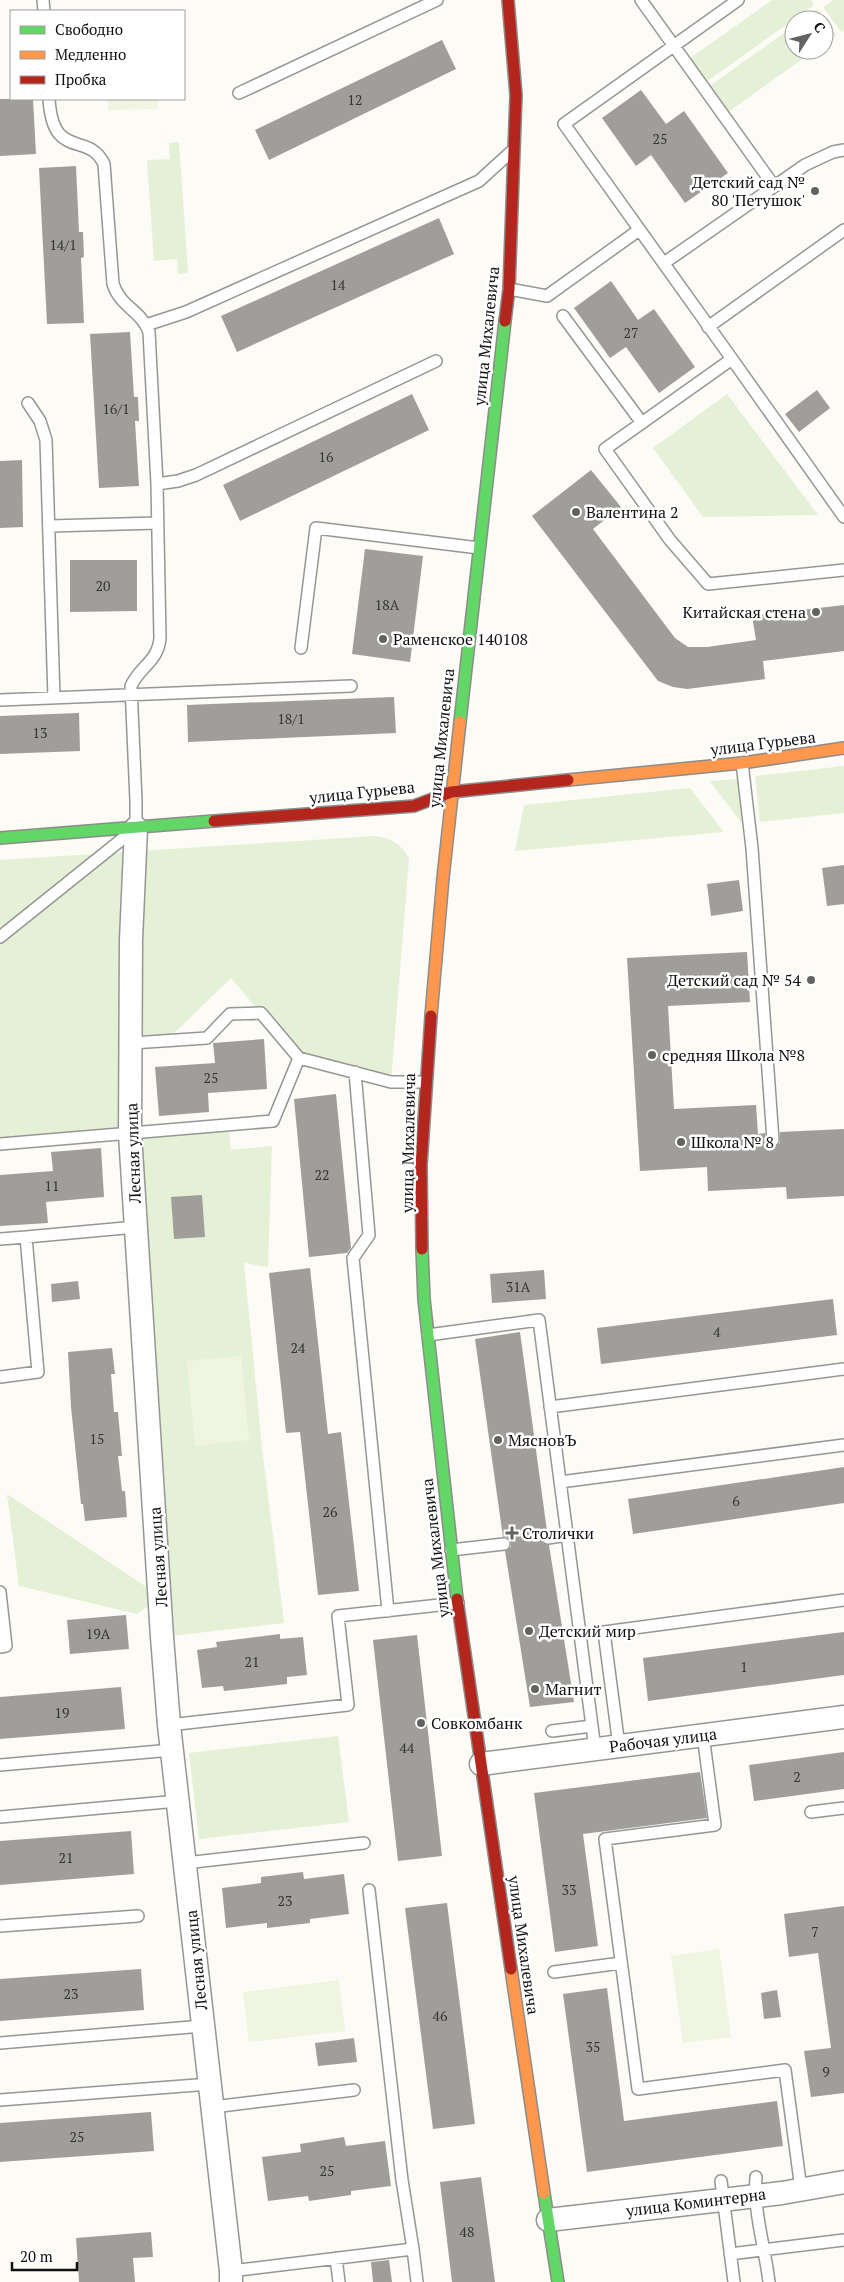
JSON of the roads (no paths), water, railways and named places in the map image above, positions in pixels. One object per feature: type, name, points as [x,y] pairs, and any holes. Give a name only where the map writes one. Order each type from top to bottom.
[{"type":"main road","name":"улица Михалевича","points":[[508,0],[516,95],[516,148],[509,289],[451,792],[425,1082],[421,1164],[424,1299],[451,1550],[558,2282]]},
{"type":"main road","name":"улица Гурьева","points":[[0,838],[414,806],[451,792],[742,763],[844,748]]},
{"type":"street","name":"Лесная улица","points":[[136,828],[131,940],[132,1042],[130,1134],[136,1227],[169,1725],[231,2276]]},
{"type":"street","name":"Рабочая улица","points":[[481,1764],[844,1717]]},
{"type":"street","name":"улица Коминтерна","points":[[548,2220],[722,2190],[755,2186],[801,2189],[844,2182]]},
{"type":"lane","points":[[239,93],[437,0]]},
{"type":"lane","points":[[641,0],[774,186]]},
{"type":"lane","points":[[738,0],[564,124],[844,517]]},
{"type":"lane","points":[[0,937],[136,828],[130,694],[134,679],[153,659],[159,646],[157,484],[150,339],[143,319],[119,299],[112,284],[104,164],[98,154],[61,137],[51,118],[49,100]]},
{"type":"lane","points":[[146,325],[186,312],[479,181],[516,148]]},
{"type":"lane","points":[[664,263],[805,165],[833,152],[844,150]]},
{"type":"lane","points":[[509,289],[547,296],[639,230]]},
{"type":"lane","points":[[708,327],[844,230]]},
{"type":"lane","points":[[563,316],[642,422]]},
{"type":"lane","points":[[732,359],[605,449],[670,540],[708,584],[844,570]]},
{"type":"lane","points":[[157,484],[178,481],[196,475],[436,361]]},
{"type":"lane","points":[[28,403],[40,421],[46,440],[54,698]]},
{"type":"lane","points":[[50,526],[158,523]]},
{"type":"lane","points":[[301,648],[316,528],[479,548]]},
{"type":"lane","points":[[0,700],[351,686]]},
{"type":"lane","points":[[742,763],[752,848],[773,1140]]},
{"type":"lane","points":[[132,1042],[207,1038],[230,1014],[260,1013],[299,1058],[391,1082],[425,1082]]},
{"type":"lane","points":[[0,1144],[273,1121],[299,1058]]},
{"type":"lane","points":[[354,1072],[369,1235],[353,1258],[388,1611]]},
{"type":"lane","points":[[0,1239],[136,1227]]},
{"type":"lane","points":[[0,1376],[38,1372],[26,1237]]},
{"type":"lane","points":[[428,1334],[538,1320],[595,1749]]},
{"type":"lane","points":[[550,1407],[844,1369]]},
{"type":"lane","points":[[560,1482],[844,1446]]},
{"type":"lane","points":[[548,1538],[567,1535]]},
{"type":"lane","points":[[451,1550],[504,1544]]},
{"type":"lane","points":[[0,1592],[6,1646],[0,1647]]},
{"type":"lane","points":[[619,1746],[604,1632],[844,1600]]},
{"type":"lane","points":[[169,1725],[348,1705],[338,1616],[458,1603]]},
{"type":"lane","points":[[552,1731],[592,1726]]},
{"type":"lane","points":[[703,1735],[715,1825],[605,1839],[638,2089],[785,2070],[801,2189]]},
{"type":"lane","points":[[0,1765],[172,1750]]},
{"type":"lane","points":[[0,1817],[178,1801]]},
{"type":"lane","points":[[811,1812],[844,1808]]},
{"type":"lane","points":[[185,1863],[364,1843]]},
{"type":"lane","points":[[369,1890],[402,2180],[416,2282]]},
{"type":"lane","points":[[0,1926],[138,1916]]},
{"type":"lane","points":[[554,1972],[621,1963]]},
{"type":"lane","points":[[0,2043],[204,2026]]},
{"type":"lane","points":[[0,2100],[210,2084]]},
{"type":"lane","points":[[213,2106],[354,2090]]},
{"type":"lane","points":[[755,2186],[766,2249],[769,2282]]},
{"type":"lane","points":[[722,2190],[734,2282]]},
{"type":"lane","points":[[730,2254],[844,2240]]},
{"type":"lane","points":[[231,2276],[336,2258],[412,2249]]},
{"type":"lane","points":[[336,2258],[339,2282]]},
{"type":"place","name":"Детский сад № 80 'Петушок'","points":[[815,191]]},
{"type":"place","name":"Валентина 2","points":[[576,512]]},
{"type":"place","name":"Китайская стена","points":[[816,612]]},
{"type":"place","name":"Раменское 140108","points":[[383,639]]},
{"type":"place","name":"Детский сад № 54","points":[[811,980]]},
{"type":"place","name":"средняя Школа №8","points":[[652,1055]]},
{"type":"place","name":"Школа № 8","points":[[681,1142]]},
{"type":"place","name":"МясновЪ","points":[[498,1440]]},
{"type":"place","name":"Столички","points":[[512,1533]]},
{"type":"place","name":"Детский мир","points":[[529,1631]]},
{"type":"place","name":"Магнит","points":[[535,1689]]},
{"type":"place","name":"Совкомбанк","points":[[421,1723]]}]
